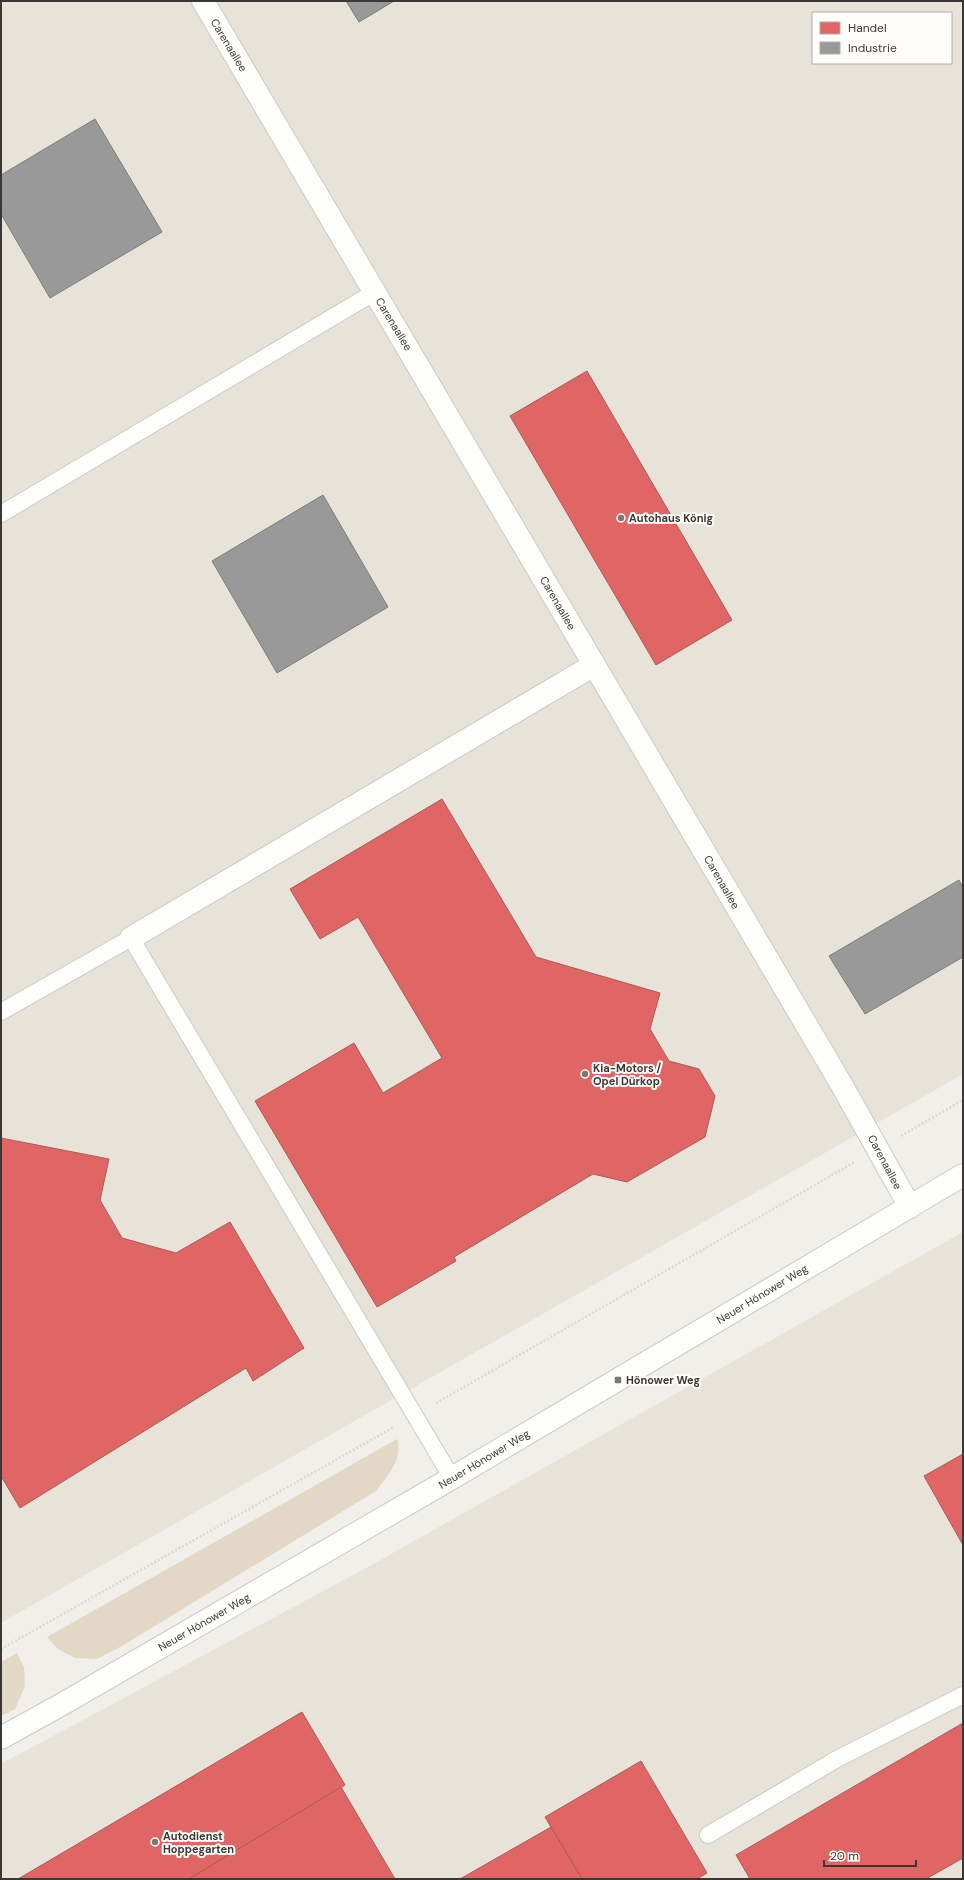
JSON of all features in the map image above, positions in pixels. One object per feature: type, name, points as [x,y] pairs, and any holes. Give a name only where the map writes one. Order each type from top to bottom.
[{"type":"street","name":"Carenaallee","points":[[203,1],[878,1149],[910,1207]]},
{"type":"street","points":[[131,938],[594,665]]},
{"type":"street","name":"Neuer Hönower Weg","points":[[1,1738],[66,1702],[452,1478],[963,1175]]},
{"type":"lane","points":[[1,514],[375,292]]},
{"type":"lane","points":[[1,1012],[131,938],[452,1478]]},
{"type":"lane","points":[[708,1836],[837,1759],[963,1695]]},
{"type":"path","points":[[1,1649],[415,1416],[963,1100]]},
{"type":"shaded area","points":[[1,1],[963,1],[963,1074],[1,1623]]},
{"type":"shaded area","points":[[963,1232],[963,1879],[1,1879],[1,1764],[366,1568]]},
{"type":"shaded area","points":[[397,1439],[399,1446],[396,1460],[393,1467],[376,1491],[122,1646],[97,1659],[75,1658],[58,1649],[47,1637]]},
{"type":"shaded area","points":[[17,1653],[24,1667],[25,1686],[15,1709],[1,1716],[1,1662]]},
{"type":"building: Handel","name":"Autohaus König","points":[[587,371],[732,620],[656,665],[510,416]]},
{"type":"building: Handel","points":[[442,799],[536,957],[660,993],[650,1029],[669,1061],[699,1069],[715,1096],[705,1137],[627,1182],[593,1174],[454,1257],[456,1261],[377,1307],[255,1101],[354,1043],[383,1093],[442,1058],[358,917],[320,939],[290,889]]},
{"type":"building: Handel","points":[[1,1138],[109,1159],[100,1200],[122,1238],[176,1253],[230,1222],[304,1348],[253,1381],[246,1368],[20,1508],[1,1476]]},
{"type":"building: Handel","points":[[963,1454],[963,1545],[924,1476]]},
{"type":"building: Handel","points":[[302,1712],[345,1785],[189,1879],[18,1879]]},
{"type":"building: Handel","points":[[963,1723],[963,1858],[926,1879],[750,1879],[736,1855]]},
{"type":"building: Handel","points":[[641,1761],[707,1873],[697,1879],[582,1879],[545,1817]]},
{"type":"building: Handel","points":[[341,1787],[395,1879],[189,1879]]},
{"type":"building: Handel","points":[[551,1827],[582,1879],[460,1879]]},
{"type":"building: Industrie","points":[[346,1],[394,1],[359,22]]},
{"type":"building: Industrie","points":[[95,119],[162,232],[50,298],[1,214],[1,175]]},
{"type":"building: Industrie","points":[[323,495],[388,607],[277,673],[212,561]]},
{"type":"building: Industrie","points":[[959,880],[963,888],[963,957],[865,1014],[829,956]]},
{"type":"place","name":"Autohaus König","points":[[621,518]]},
{"type":"place","name":"Kia-Motors / Opel Dürkop","points":[[585,1074]]},
{"type":"place","name":"Hönower Weg","points":[[618,1380]]},
{"type":"place","name":"Autodienst Hoppegarten","points":[[155,1842]]}]
